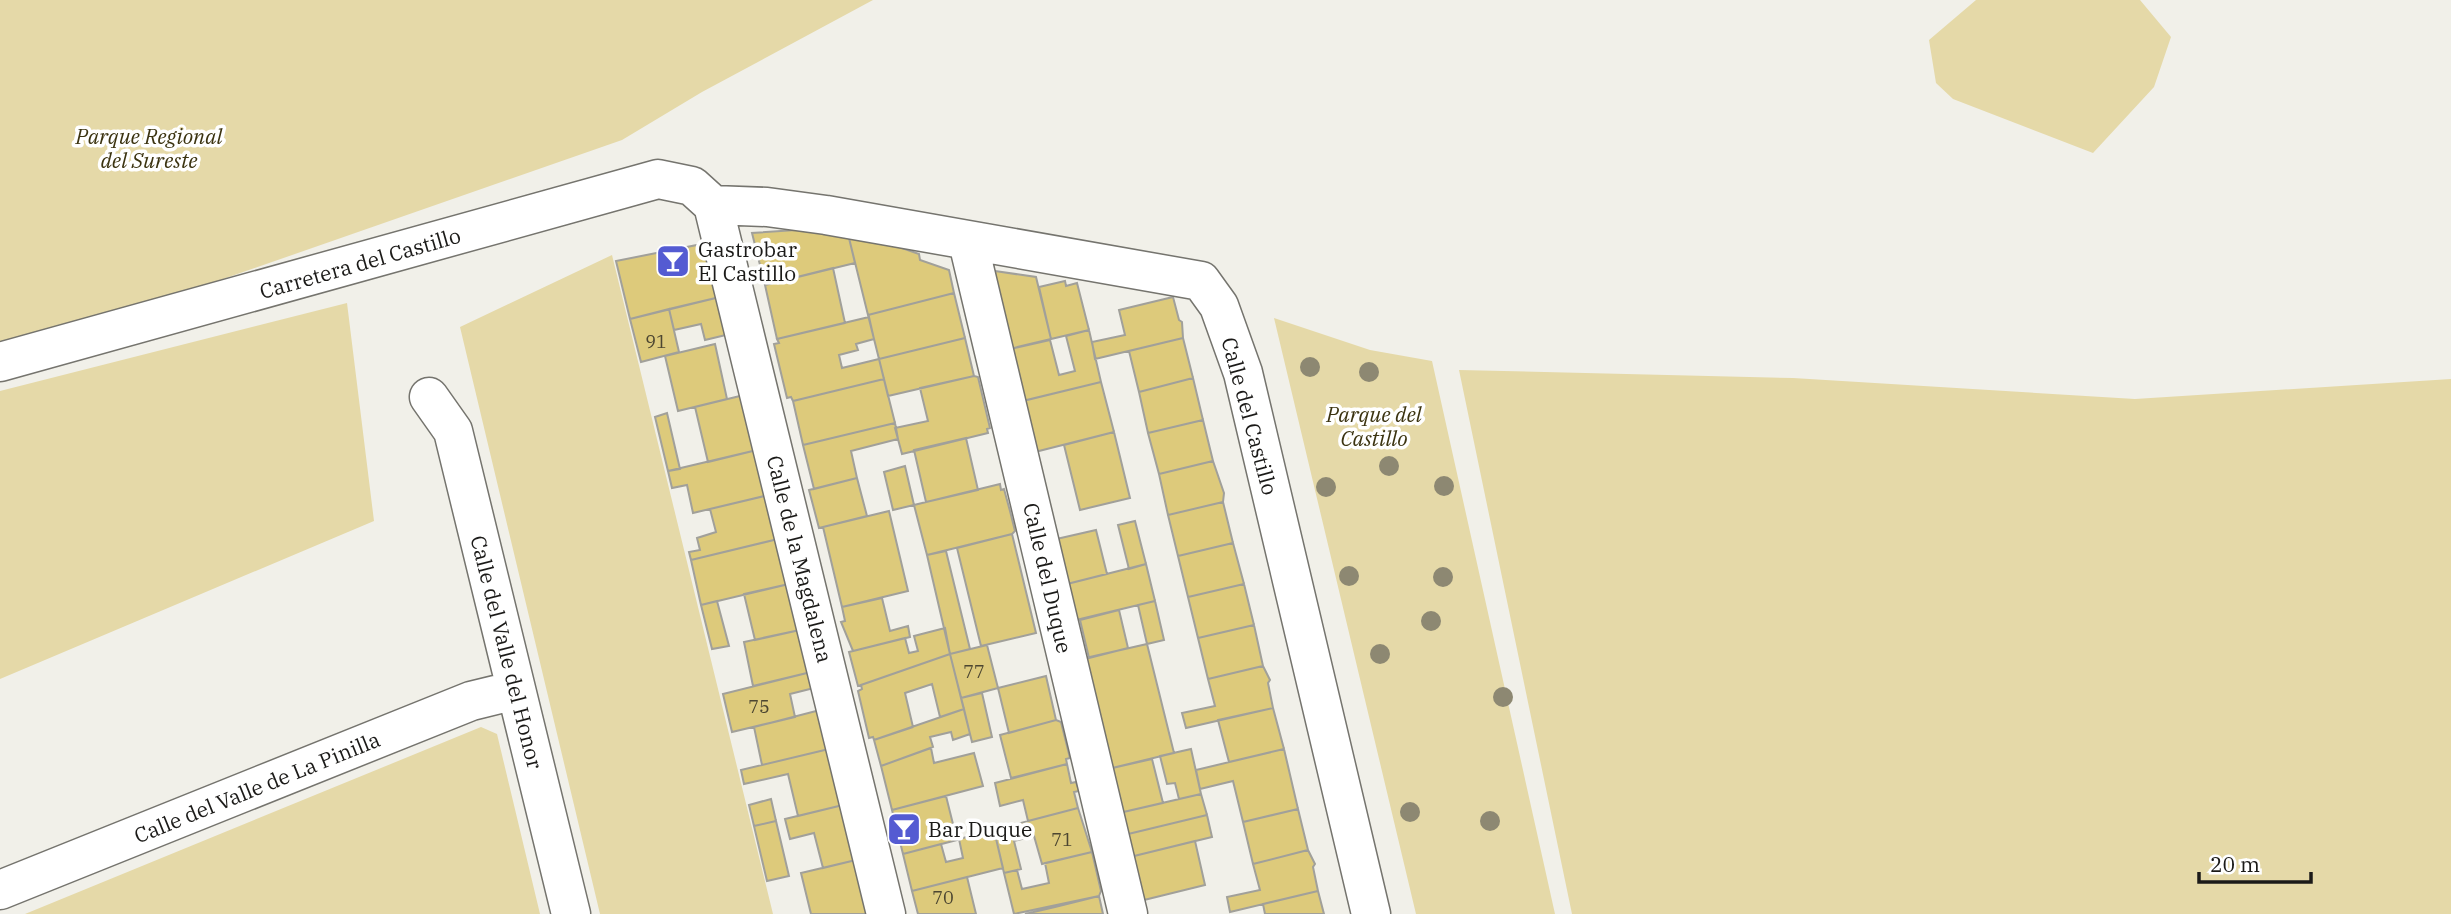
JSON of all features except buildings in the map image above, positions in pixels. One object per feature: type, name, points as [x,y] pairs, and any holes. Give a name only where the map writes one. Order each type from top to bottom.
[{"type":"street","name":"Carretera del Castillo","points":[[0,362],[657,179],[692,186],[713,205]]},
{"type":"street","name":"Calle del Castillo","points":[[713,205],[767,207],[814,214],[1201,281],[1219,306],[1243,373],[1371,914]]},
{"type":"street","name":"Calle de la Magdalena","points":[[713,205],[887,914]]},
{"type":"street","name":"Calle del Duque","points":[[968,242],[1128,914]]},
{"type":"street","name":"Calle del Valle del Honor","points":[[429,397],[453,431],[571,914]]},
{"type":"street","name":"Calle del Valle de La Pinilla","points":[[0,890],[471,701],[516,690]]},
{"type":"green space","name":"Parque Regional del Sureste","points":[[0,0],[873,0],[702,92],[622,140],[120,315],[0,345]]},
{"type":"green space","points":[[1976,0],[2140,0],[2171,37],[2154,87],[2093,153],[1953,99],[1936,83],[1929,40]]},
{"type":"green space","points":[[612,255],[773,914],[600,914],[460,327]]},
{"type":"green space","points":[[347,303],[374,521],[0,679],[0,391]]},
{"type":"green space","name":"Parque del Castillo","points":[[1274,318],[1370,350],[1432,361],[1555,914],[1416,914]]},
{"type":"green space","points":[[1459,370],[1793,378],[2135,399],[2451,379],[2451,914],[1572,914]]},
{"type":"green space","points":[[481,727],[497,734],[540,914],[25,914]]},
{"type":"place","name":"Gastrobar El Castillo","points":[[673,261]]},
{"type":"place","name":"Bar Duque","points":[[904,829]]}]
